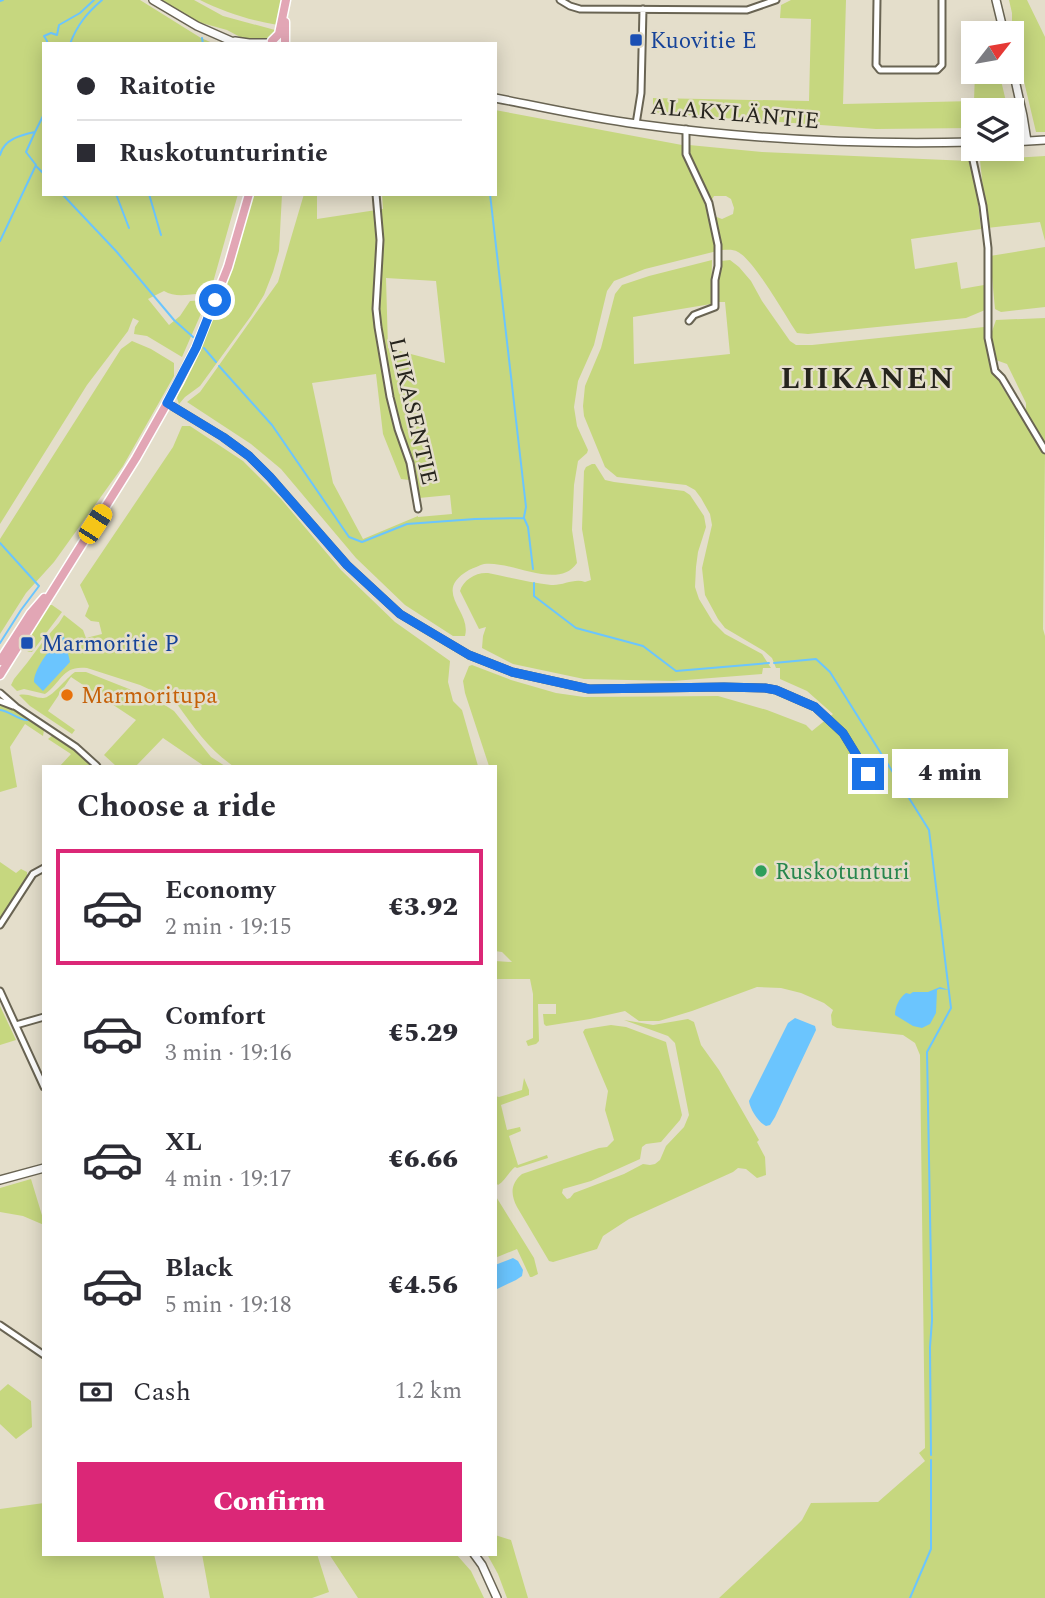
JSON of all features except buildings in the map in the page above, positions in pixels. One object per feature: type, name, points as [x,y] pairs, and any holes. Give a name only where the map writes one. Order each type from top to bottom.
[{"type":"main road","points":[[153,0],[197,26],[234,42]]},
{"type":"main road","points":[[271,42],[279,34],[286,0]]},
{"type":"main road","points":[[996,0],[1001,21]]},
{"type":"main road","points":[[284,10],[284,42]]},
{"type":"main road","points":[[229,40],[242,42]]},
{"type":"main road","points":[[1016,84],[1027,141]]},
{"type":"main road","name":"ALAKYLÄNTIE","points":[[497,98],[636,124],[686,130],[828,141],[961,142]]},
{"type":"main road","points":[[1024,141],[1045,140]]},
{"type":"main road","points":[[0,675],[136,458],[196,348],[228,267],[248,196]]},
{"type":"main road","points":[[0,661],[31,612],[57,583]]},
{"type":"main road","points":[[0,1180],[42,1169]]},
{"type":"main road","points":[[475,1556],[498,1598]]},
{"type":"street","points":[[560,0],[579,9],[747,10],[776,0]]},
{"type":"street","points":[[877,0],[876,65],[880,70],[937,70],[942,65],[942,0]]},
{"type":"street","points":[[636,124],[641,93],[643,9]]},
{"type":"street","points":[[686,130],[686,154],[709,204],[719,254],[715,307],[694,315],[688,321]]},
{"type":"street","points":[[975,161],[988,248],[988,338],[992,359],[995,371],[1002,378],[1045,450]]},
{"type":"street","name":"LIIKASENTIE","points":[[376,196],[380,240],[376,309],[378,327],[390,397],[410,463],[418,509]]},
{"type":"street","points":[[167,403],[249,456],[347,565],[400,614],[469,655],[512,672],[589,689],[724,687],[776,690],[815,707],[843,733],[868,774]]},
{"type":"street","points":[[0,693],[16,707],[76,747],[96,765]]},
{"type":"street","points":[[0,701],[16,707]]},
{"type":"street","points":[[0,925],[33,874],[42,869]]},
{"type":"street","points":[[0,991],[42,1083]]},
{"type":"street","points":[[16,1025],[42,1018]]},
{"type":"street","points":[[0,1325],[42,1354]]},
{"type":"green space","points":[[0,0],[140,0],[210,42],[42,42],[42,196],[237,196],[210,293],[180,295],[164,291],[148,299],[169,325],[180,316],[190,301],[207,300],[182,357],[147,336],[134,334],[139,321],[133,318],[128,331],[87,385],[0,524]]},
{"type":"green space","points":[[162,0],[194,0],[223,16],[275,30],[275,34],[260,42],[242,38],[227,30],[198,22]]},
{"type":"green space","points":[[200,0],[282,0],[278,25],[238,16]]},
{"type":"green space","points":[[791,0],[846,0],[843,104],[961,101],[961,128],[876,129],[653,113],[653,98],[809,101],[811,19],[780,18],[781,5]]},
{"type":"green space","points":[[1009,0],[1027,0],[1045,37],[1045,132],[1036,132],[1024,82],[1024,21],[1012,21]]},
{"type":"green space","points":[[975,84],[1002,84],[1005,98],[974,98]]},
{"type":"green space","points":[[497,110],[682,145],[682,155],[705,204],[717,251],[645,269],[614,281],[607,291],[594,345],[578,381],[574,407],[577,426],[588,450],[578,461],[574,485],[572,530],[577,563],[569,571],[546,575],[495,564],[484,564],[469,570],[458,578],[453,586],[455,602],[466,627],[465,636],[453,636],[405,605],[356,558],[281,469],[251,444],[187,402],[200,392],[278,282],[303,196],[317,196],[317,219],[383,209],[382,196],[497,196]],"holes":[[[386,278],[436,281],[445,363],[388,348]],[[376,374],[383,434],[401,479],[417,481],[419,498],[450,495],[452,514],[418,516],[363,539],[333,483],[312,383]]]},
{"type":"green space","points":[[689,145],[762,152],[969,161],[976,187],[981,229],[911,239],[915,269],[957,262],[961,289],[984,285],[985,310],[966,318],[797,333],[761,276],[745,257],[734,250],[722,250],[714,216],[722,219],[733,214],[731,199],[714,196],[711,201],[690,154]]},
{"type":"green space","points":[[1045,156],[1045,241],[1040,222],[987,228],[980,161],[1024,161],[1024,157]]},
{"type":"green space","points":[[251,196],[282,196],[279,251],[264,295],[200,386],[179,404],[178,393],[201,344],[237,246]]},
{"type":"green space","points":[[1045,247],[1045,307],[1001,312],[995,309],[990,256]]},
{"type":"green space","points":[[712,260],[711,304],[633,317],[634,364],[730,354],[725,302],[719,302],[717,280],[721,261],[730,260],[751,281],[790,341],[796,345],[984,327],[994,371],[1045,453],[1045,1598],[719,1598],[802,1520],[811,1503],[878,1502],[925,1461],[919,1453],[925,1448],[920,1055],[915,1043],[903,1035],[837,1028],[832,1025],[833,1010],[824,1003],[781,988],[757,987],[659,1021],[639,1021],[625,1011],[546,1026],[543,1014],[556,1014],[556,1004],[538,1004],[539,1041],[528,1046],[526,1041],[533,1038],[533,994],[530,979],[497,979],[497,961],[512,962],[502,952],[497,951],[497,765],[489,765],[465,693],[463,681],[469,666],[556,693],[584,697],[718,696],[767,710],[806,725],[812,731],[833,714],[807,691],[780,679],[780,668],[776,668],[772,658],[725,628],[718,619],[705,595],[702,568],[712,525],[710,514],[695,490],[686,485],[617,477],[605,467],[584,416],[585,386],[601,348],[615,294],[622,285]]},
{"type":"green space","points":[[1045,318],[1045,445],[1026,416],[1026,403],[1007,364],[993,359],[990,337],[996,320]]},
{"type":"green space","points":[[132,341],[174,363],[174,376],[123,466],[54,562],[26,593],[0,634],[0,539],[121,349]]},
{"type":"green space","points":[[182,426],[190,426],[243,461],[281,499],[341,570],[395,622],[450,661],[448,682],[453,701],[462,710],[478,765],[232,765],[196,730],[177,704],[179,697],[175,693],[168,698],[140,685],[87,668],[67,672],[45,694],[24,689],[17,691],[11,685],[64,615],[83,630],[86,638],[102,634],[99,622],[91,621],[85,616],[89,606],[80,585],[173,447]]},
{"type":"green space","points":[[595,464],[605,480],[684,491],[690,495],[704,516],[706,527],[696,567],[695,587],[699,599],[713,622],[725,634],[762,654],[771,668],[763,668],[762,674],[673,681],[584,679],[513,664],[482,648],[486,627],[479,629],[460,591],[464,583],[471,578],[488,573],[551,585],[591,580],[582,529],[584,471]]},
{"type":"green space","points":[[48,605],[62,612],[32,652],[29,652],[25,650],[30,642],[28,639]]},
{"type":"green space","points":[[75,672],[86,672],[157,700],[174,711],[211,757],[223,765],[203,765],[163,738],[137,765],[115,765],[104,755],[136,720],[71,677],[48,711],[75,730],[72,734],[30,706],[19,695],[40,698],[55,691]]},
{"type":"green space","points":[[0,705],[16,711],[44,730],[43,736],[25,724],[10,747],[17,787],[0,792]]},
{"type":"green space","points":[[53,735],[92,765],[61,765],[71,754],[48,739]]},
{"type":"green space","points":[[0,862],[16,873],[21,869],[27,872],[27,877],[0,920]]},
{"type":"green space","points":[[0,1006],[16,1040],[0,1045]]},
{"type":"green space","points":[[688,1019],[694,1022],[701,1045],[719,1070],[759,1140],[757,1142],[765,1157],[766,1175],[757,1178],[746,1169],[738,1168],[629,1219],[603,1236],[597,1249],[549,1261],[515,1202],[513,1189],[516,1181],[522,1174],[607,1147],[614,1140],[605,1110],[608,1091],[583,1032],[585,1029],[611,1025],[626,1027],[666,1042],[682,1115],[661,1142],[642,1147],[640,1159],[591,1181],[563,1189],[562,1193],[567,1199],[574,1193],[643,1164],[655,1164],[660,1160],[666,1146],[684,1127],[689,1115],[675,1043],[668,1036],[624,1020],[653,1025]]},
{"type":"green space","points":[[524,1078],[529,1095],[501,1105],[507,1130],[520,1127],[521,1131],[509,1136],[518,1165],[547,1155],[548,1158],[515,1167],[498,1185],[497,1096],[522,1090]]},
{"type":"green space","points":[[31,1179],[42,1224],[23,1216],[0,1212],[0,1188]]},
{"type":"green space","points":[[497,1198],[534,1258],[538,1274],[530,1277],[517,1249],[497,1257]]},
{"type":"green space","points":[[8,1384],[31,1401],[32,1427],[16,1439],[0,1424],[0,1391]]},
{"type":"green space","points":[[42,1503],[42,1556],[154,1556],[164,1598],[0,1598],[0,1509]]},
{"type":"green space","points":[[497,1536],[511,1540],[528,1598],[507,1598],[488,1556],[497,1556]]},
{"type":"green space","points":[[202,1556],[318,1556],[329,1592],[312,1598],[210,1598]]},
{"type":"green space","points":[[330,1556],[458,1556],[471,1571],[484,1598],[358,1598]]},
{"type":"water","points":[[64,636],[70,662],[43,691],[34,682],[37,670],[50,650]]},
{"type":"water","points":[[940,987],[949,990],[937,990],[936,1013],[930,1024],[922,1028],[913,1026],[895,1015],[901,997],[906,993],[928,992]]},
{"type":"water","points":[[795,1018],[815,1026],[816,1030],[775,1117],[770,1125],[766,1126],[755,1115],[749,1101],[788,1023]]},
{"type":"water","points":[[513,1258],[523,1270],[522,1276],[497,1289],[497,1264]]},
{"type":"waterway","points":[[47,42],[44,36],[51,33],[57,35],[59,25],[80,13],[94,0]]},
{"type":"waterway","points":[[71,42],[83,20],[102,0]]},
{"type":"waterway","points":[[202,38],[203,42]]},
{"type":"waterway","points":[[0,155],[9,141],[35,132],[42,118]]},
{"type":"waterway","points":[[0,241],[36,165],[26,152],[35,132]]},
{"type":"waterway","points":[[37,167],[42,172]]},
{"type":"waterway","points":[[64,196],[116,251],[174,320],[193,337]]},
{"type":"waterway","points":[[117,196],[129,228]]},
{"type":"waterway","points":[[150,196],[161,235]]},
{"type":"waterway","points":[[490,196],[526,507],[524,517]]},
{"type":"waterway","points":[[204,348],[216,362]]},
{"type":"waterway","points":[[219,366],[272,425],[349,537],[362,542],[407,524],[524,518],[528,527],[533,569]]},
{"type":"waterway","points":[[0,543],[39,586],[0,643]]},
{"type":"waterway","points":[[534,583],[534,596],[576,628],[643,646],[676,671],[769,663]]},
{"type":"waterway","points":[[774,663],[816,659],[830,672],[929,830],[951,1008],[927,1052],[932,1320],[931,1455]]},
{"type":"waterway","points":[[0,710],[28,720]]},
{"type":"waterway","points":[[910,1598],[931,1549],[931,1460]]},
{"type":"place","name":"Kuovitie E","points":[[636,40]]},
{"type":"place","name":"Marmoritie P","points":[[27,643]]},
{"type":"place","name":"Marmoritupa","points":[[67,695]]},
{"type":"place","name":"Ruskotunturi","points":[[761,871]]},
{"type":"district","name":"LIIKANEN","points":[[868,378]]},
{"type":"route","points":[[215,300],[196,348],[167,403],[249,456],[347,565],[400,614],[452,646],[490,664],[512,672],[589,689],[724,687],[776,690],[815,707],[843,733],[868,774]]}]
